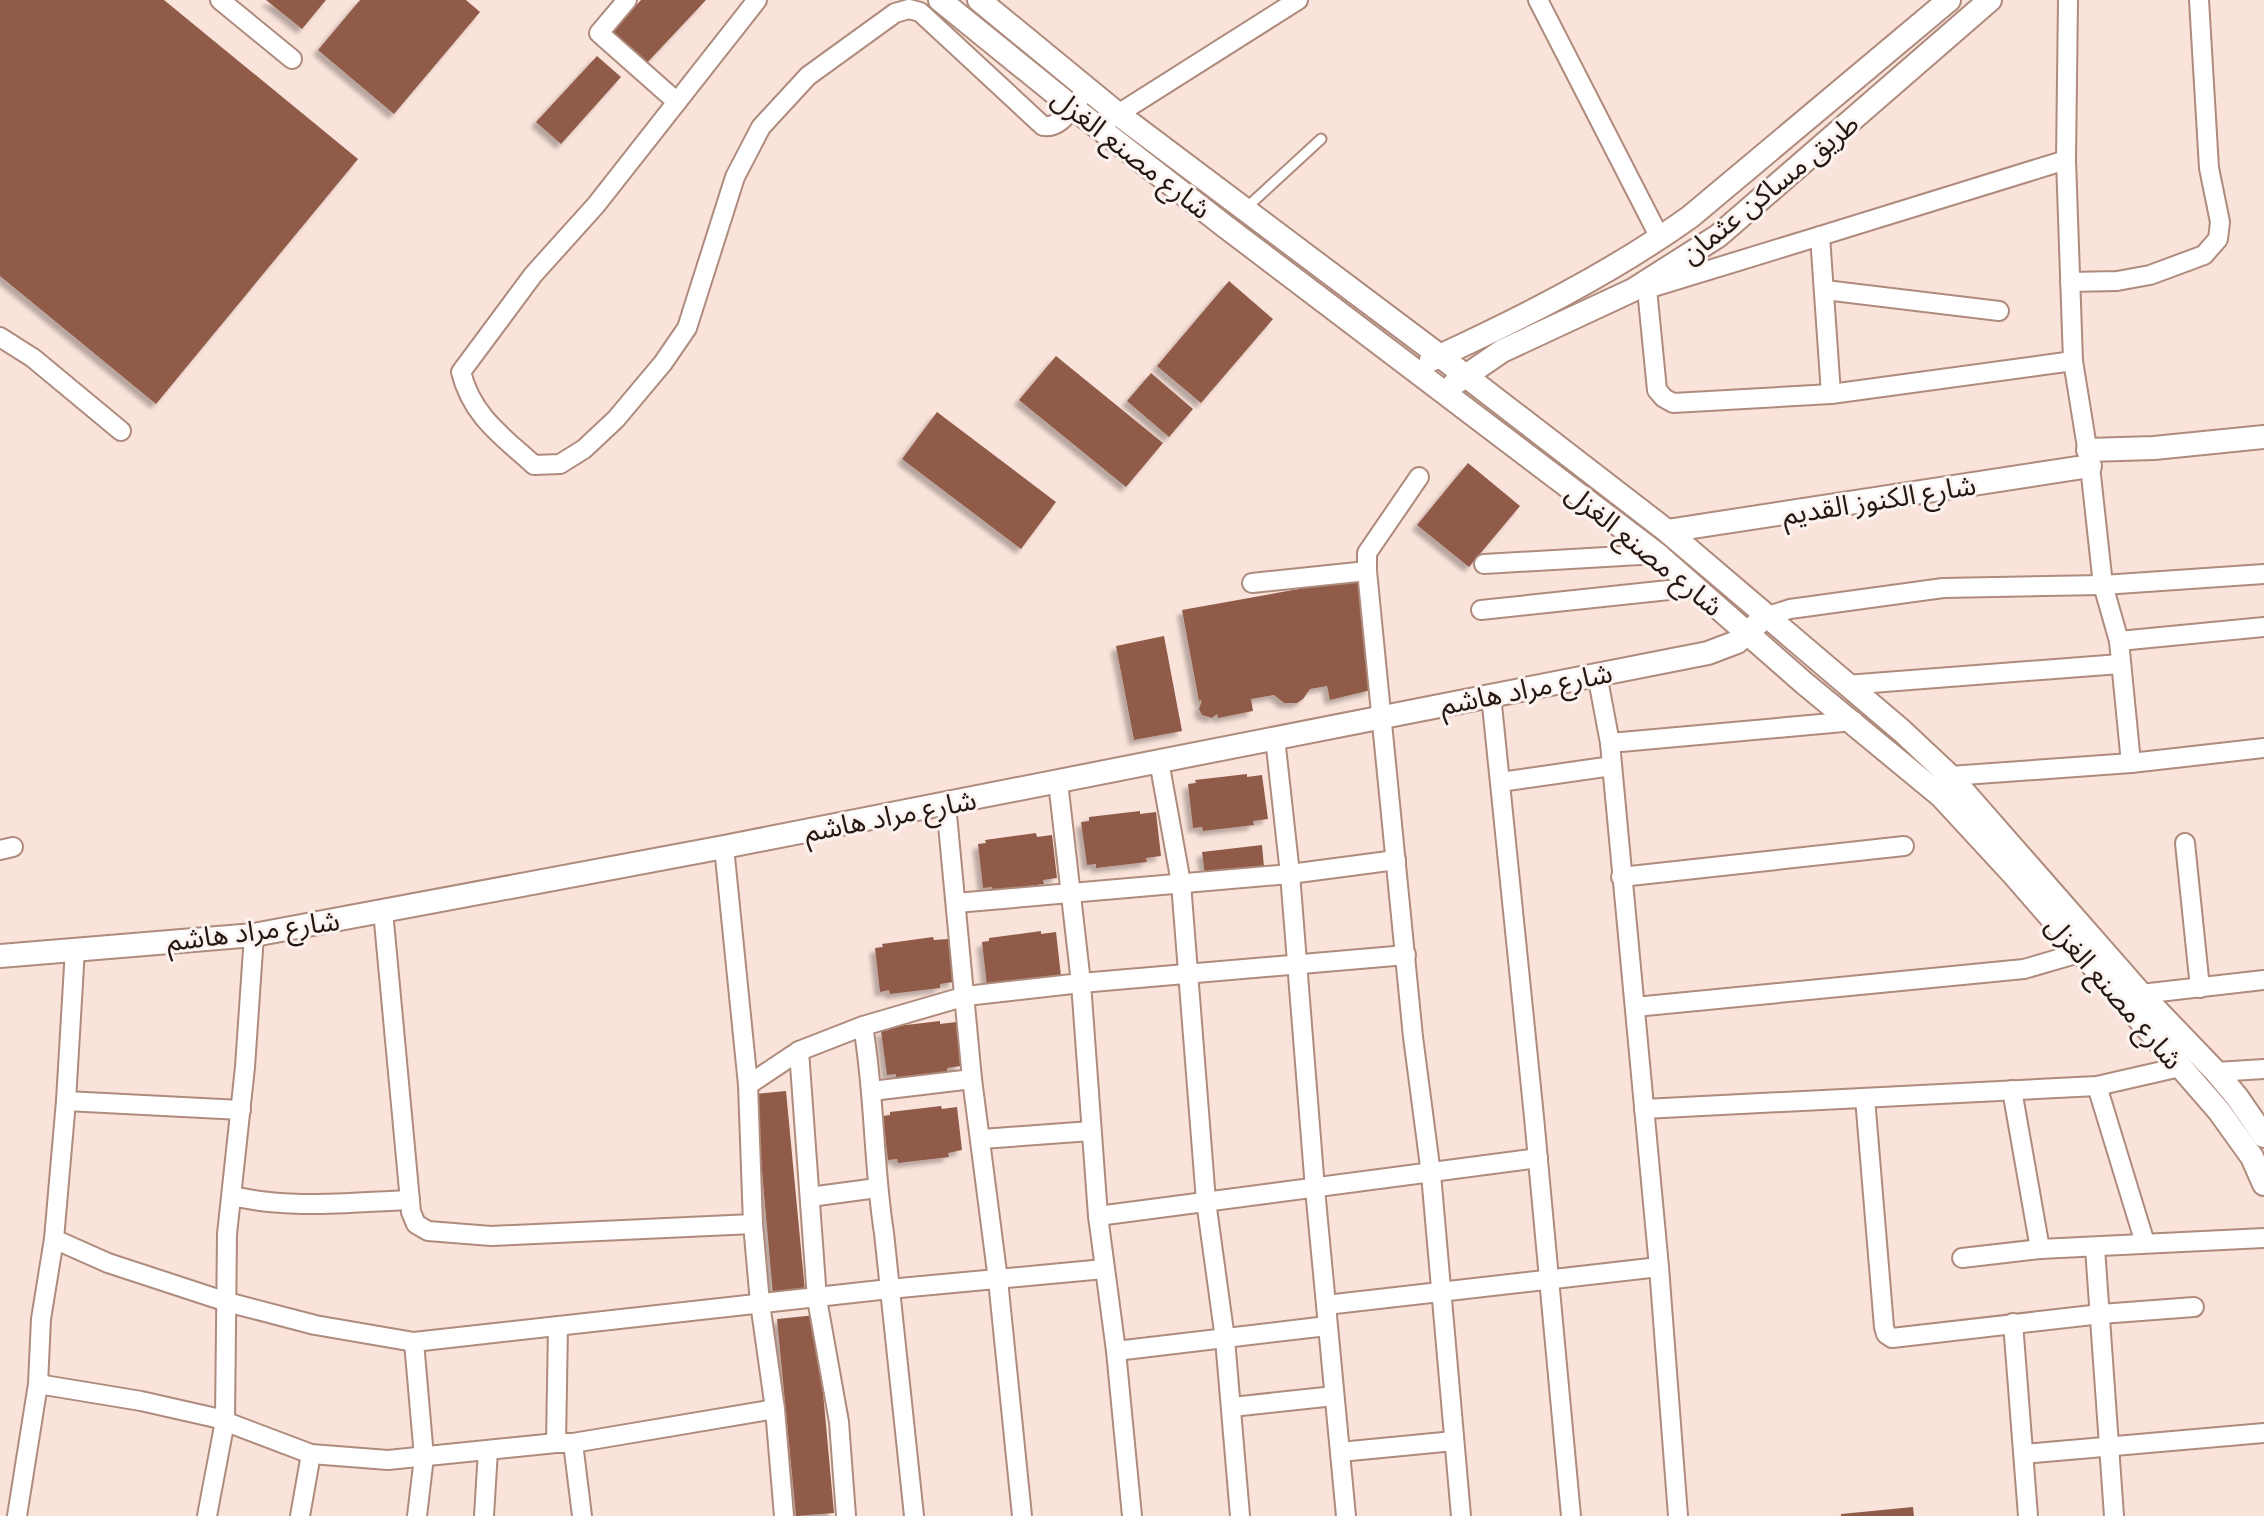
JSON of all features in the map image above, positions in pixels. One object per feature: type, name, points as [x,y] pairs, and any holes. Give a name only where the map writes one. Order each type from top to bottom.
[{"type":"street","points":[[220,0],[292,59]]},
{"type":"street","points":[[627,0],[599,33],[677,102]]},
{"type":"street","points":[[757,0],[596,205],[533,275],[461,372],[465,388],[481,417],[534,465],[560,464],[584,449],[616,419],[663,363],[687,328],[735,177],[761,127],[808,76],[895,13],[909,9],[920,12],[1043,126],[1057,125],[1086,89]]},
{"type":"street","name":"شارع مصنع الغزل","points":[[940,0],[1226,227],[1657,554],[1804,683],[1854,721],[1941,796],[2014,875],[2237,1133],[2264,1184]]},
{"type":"street","name":"شارع مصنع الغزل","points":[[979,0],[1118,114],[1667,531],[1950,776],[2141,994],[2216,1072],[2264,1136]]},
{"type":"street","points":[[1097,127],[1298,0]]},
{"type":"street","name":"طريق مساكن عثمان","points":[[1444,392],[1465,375],[1495,342],[1690,217],[1949,0]]},
{"type":"street","name":"طريق مساكن عثمان","points":[[1412,368],[1440,356],[1495,342],[1646,286],[1745,215],[1990,0]]},
{"type":"street","points":[[2068,0],[2066,160],[2073,361],[2089,458],[2103,585],[2119,641],[2131,763]]},
{"type":"street","points":[[2070,282],[2117,281],[2150,275],[2204,255],[2218,239],[2220,222],[2209,168],[2199,0]]},
{"type":"street","points":[[1543,2],[1660,238]]},
{"type":"street","points":[[2066,160],[1646,286],[1657,390],[1673,403],[1831,394],[2073,361]]},
{"type":"street","points":[[1226,227],[1245,209]]},
{"type":"street","points":[[1820,236],[1831,394]]},
{"type":"street","points":[[1825,290],[1999,311]]},
{"type":"street","points":[[0,337],[33,358],[121,431]]},
{"type":"street","name":"شارع الكنوز القديم","points":[[1667,531],[2089,458],[2264,437]]},
{"type":"street","points":[[1419,477],[1367,553],[1367,571],[1431,1174],[1461,1516]]},
{"type":"street","points":[[1484,564],[1657,554]]},
{"type":"street","points":[[1252,583],[1367,571]]},
{"type":"street","points":[[1765,617],[1790,609],[1943,588],[2103,585],[2264,574]]},
{"type":"street","points":[[1481,610],[1697,587]]},
{"type":"street","name":"شارع مراد هاشم","points":[[0,956],[254,935],[724,847],[1708,653],[1737,642],[1765,617]]},
{"type":"street","points":[[2119,641],[2264,627]]},
{"type":"street","points":[[1846,685],[2120,664]]},
{"type":"street","points":[[1597,674],[1610,743],[1659,1267],[1678,1516]]},
{"type":"street","points":[[1491,695],[1571,1516]]},
{"type":"street","points":[[1610,743],[1854,721]]},
{"type":"street","points":[[1275,738],[1290,874],[1315,1189],[1346,1516]]},
{"type":"street","points":[[1950,776],[2131,763],[2264,748]]},
{"type":"street","points":[[1159,761],[1181,883],[1206,1201],[1225,1339],[1240,1516]]},
{"type":"street","points":[[1500,782],[1612,766]]},
{"type":"street","points":[[1058,782],[1081,983],[1098,1216],[1116,1351],[1132,1516]]},
{"type":"street","points":[[946,804],[972,1079],[982,1139],[1022,1516]]},
{"type":"street","points":[[2185,843],[2200,988]]},
{"type":"street","points":[[1621,877],[1904,846]]},
{"type":"street","points":[[724,847],[748,1085],[753,1224],[760,1303],[775,1409],[784,1516]]},
{"type":"street","points":[[956,903],[1290,874],[1396,860]]},
{"type":"street","points":[[383,911],[411,1212],[420,1228],[491,1236],[753,1224]]},
{"type":"street","points":[[207,1516],[225,1421],[227,1234],[241,1110],[254,935]]},
{"type":"street","points":[[17,1516],[38,1384],[41,1319],[54,1239],[75,949]]},
{"type":"street","points":[[1635,1007],[2024,969],[2079,953]]},
{"type":"street","points":[[748,1085],[799,1051],[863,1026],[966,996],[1406,955]]},
{"type":"street","points":[[2141,994],[2264,980]]},
{"type":"street","points":[[863,1026],[872,1091],[877,1188],[914,1516]]},
{"type":"street","points":[[799,1051],[817,1299],[839,1422],[846,1516]]},
{"type":"street","points":[[1644,1109],[2097,1086],[2180,1067]]},
{"type":"street","points":[[2216,1072],[2264,1069]]},
{"type":"street","points":[[872,1091],[972,1079]]},
{"type":"street","points":[[2097,1086],[2145,1243]]},
{"type":"street","points":[[2012,1090],[2040,1249]]},
{"type":"street","points":[[1865,1098],[1886,1334],[1892,1338],[2013,1323],[2194,1307]]},
{"type":"street","points":[[66,1101],[241,1110]]},
{"type":"street","points":[[982,1139],[1091,1131]]},
{"type":"street","points":[[1098,1216],[1538,1158]]},
{"type":"street","points":[[810,1197],[877,1188]]},
{"type":"street","points":[[233,1196],[249,1200],[319,1204],[410,1200]]},
{"type":"street","points":[[1962,1258],[2040,1249],[2264,1238]]},
{"type":"street","points":[[54,1239],[108,1263],[227,1302],[315,1325],[414,1342],[889,1289],[1104,1269]]},
{"type":"street","points":[[2095,1248],[2114,1516]]},
{"type":"street","points":[[1326,1305],[1659,1267]]},
{"type":"street","points":[[2013,1323],[2028,1516]]},
{"type":"street","points":[[558,1326],[565,1443],[582,1516]]},
{"type":"street","points":[[1116,1351],[1327,1326]]},
{"type":"street","points":[[414,1342],[424,1457],[417,1516]]},
{"type":"street","points":[[38,1384],[141,1401],[225,1421],[311,1454],[363,1460],[565,1443],[775,1409]]},
{"type":"street","points":[[1232,1407],[1334,1396]]},
{"type":"street","points":[[2024,1454],[2264,1433]]},
{"type":"street","points":[[1340,1452],[1454,1441]]},
{"type":"street","points":[[484,1516],[488,1450]]},
{"type":"street","points":[[300,1516],[311,1454]]},
{"type":"lane","points":[[1245,209],[1321,139]]},
{"type":"building","points":[[0,0],[164,0],[358,159],[156,404],[0,276]]},
{"type":"building","points":[[266,0],[326,0],[302,29]]},
{"type":"building","points":[[360,0],[466,0],[480,12],[394,114],[318,50]]},
{"type":"building","points":[[641,0],[706,0],[644,66],[610,34]]},
{"type":"building","points":[[597,56],[621,77],[561,144],[536,122]]},
{"type":"building","points":[[1229,281],[1273,319],[1201,403],[1157,366]]},
{"type":"building","points":[[1056,356],[1163,443],[1126,487],[1019,400]]},
{"type":"building","points":[[1151,373],[1193,409],[1169,437],[1127,401]]},
{"type":"building","points":[[937,412],[1056,502],[1021,549],[902,459]]},
{"type":"building","points":[[1468,463],[1520,506],[1469,567],[1417,525]]},
{"type":"building","points":[[1360,578],[1371,690],[1330,700],[1327,686],[1310,689],[1297,703],[1284,703],[1274,695],[1251,699],[1253,711],[1218,718],[1217,714],[1212,718],[1202,715],[1199,709],[1202,700],[1199,701],[1182,610]]},
{"type":"building","points":[[1164,636],[1182,731],[1134,740],[1116,646]]},
{"type":"building","points":[[1247,774],[1247,777],[1262,775],[1268,819],[1253,821],[1254,825],[1203,831],[1202,827],[1193,828],[1188,784],[1196,783],[1195,780]]},
{"type":"building","points":[[1140,811],[1140,814],[1156,812],[1161,856],[1146,858],[1147,862],[1096,868],[1096,864],[1087,865],[1081,822],[1089,821],[1089,817]]},
{"type":"building","points":[[1036,833],[1037,837],[1052,835],[1057,878],[1043,880],[1044,884],[993,891],[992,887],[983,888],[978,844],[986,843],[985,840]]},
{"type":"building","points":[[1262,845],[1264,867],[1205,875],[1202,852]]},
{"type":"building","points":[[1041,931],[1041,934],[1056,932],[1061,976],[987,986],[982,942],[989,941],[989,938]]},
{"type":"building","points":[[933,937],[934,940],[949,939],[954,982],[940,984],[940,988],[890,994],[889,990],[880,992],[875,948],[883,947],[882,944]]},
{"type":"building","points":[[940,1021],[940,1024],[956,1022],[961,1066],[947,1068],[947,1072],[896,1078],[896,1074],[887,1075],[881,1031],[889,1030],[889,1027]]},
{"type":"building","points":[[786,1091],[805,1291],[773,1294],[755,1094]]},
{"type":"building","points":[[941,1106],[942,1109],[957,1107],[962,1150],[948,1153],[949,1157],[898,1163],[897,1159],[888,1160],[883,1116],[890,1115],[890,1112]]},
{"type":"building","points":[[816,1315],[834,1513],[796,1516],[777,1319]]},
{"type":"building","points":[[1913,1507],[1914,1516],[1841,1516],[1841,1514]]}]
